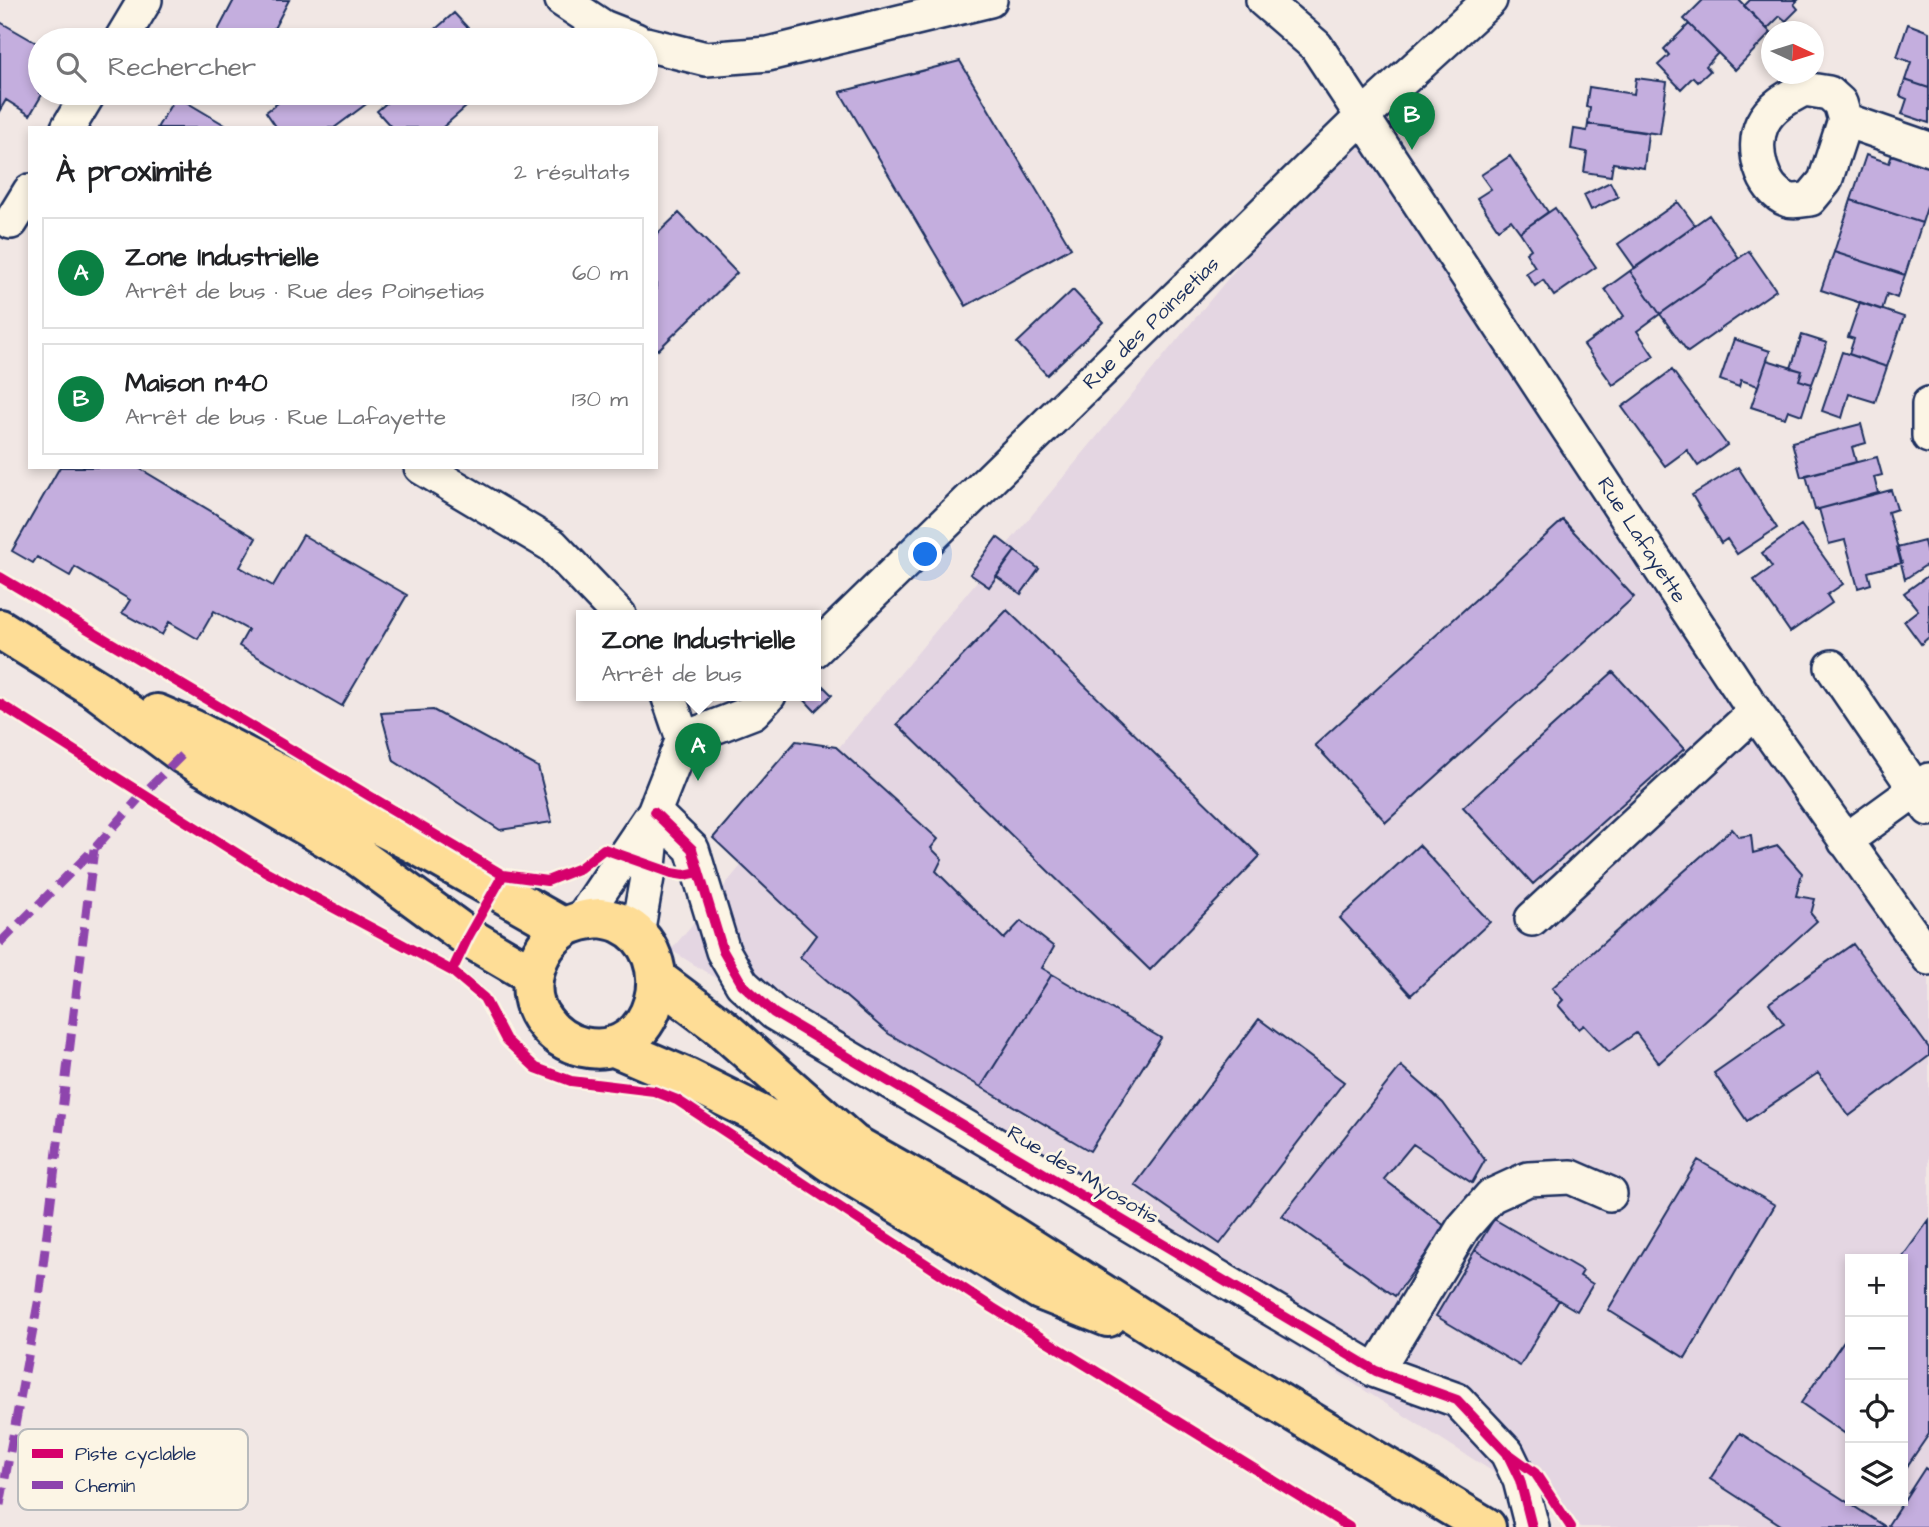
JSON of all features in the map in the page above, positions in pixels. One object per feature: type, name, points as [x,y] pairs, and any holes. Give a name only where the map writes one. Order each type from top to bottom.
[{"type":"main road","points":[[0,629],[96,689],[183,754],[355,854],[468,937],[533,975]]},
{"type":"main road","points":[[96,689],[192,729],[573,924]]},
{"type":"main road","points":[[600,918],[619,922],[637,934],[654,962],[657,979],[651,1013],[641,1028],[628,1039],[612,1046],[591,1048],[571,1044],[552,1032],[540,1016],[533,996],[533,975],[544,948],[573,924],[600,918]]},
{"type":"main road","points":[[657,979],[721,1027],[853,1144],[974,1212],[1191,1350],[1486,1527]]},
{"type":"main road","points":[[612,1046],[687,1078],[767,1118],[831,1163],[1040,1290],[1191,1350]]},
{"type":"street","points":[[128,28],[145,0]]},
{"type":"street","points":[[562,0],[606,28]]},
{"type":"street","points":[[658,47],[706,59],[768,54],[990,0]]},
{"type":"street","name":"Rue Lafayette","points":[[1263,0],[1316,46],[1755,712],[1929,958]]},
{"type":"street","name":"Rue des Poinsetias","points":[[821,644],[1362,117],[1490,0]]},
{"type":"street","points":[[69,126],[82,105]]},
{"type":"street","points":[[1845,120],[1929,149]]},
{"type":"street","points":[[14,223],[28,195]]},
{"type":"street","points":[[1929,404],[1929,436]]},
{"type":"street","points":[[424,469],[552,545],[614,610]]},
{"type":"street","points":[[1832,667],[1924,793],[1845,841]]},
{"type":"street","points":[[573,924],[654,811],[683,739],[670,701]]},
{"type":"street","points":[[683,739],[753,712],[763,701]]},
{"type":"street","points":[[1532,919],[1755,712]]},
{"type":"street","points":[[637,934],[649,866],[654,811]]},
{"type":"street","name":"Rue des Myosotis","points":[[654,811],[692,849],[723,951],[742,984],[774,1013],[1376,1371],[1458,1400],[1507,1453],[1520,1480],[1532,1527]]},
{"type":"street","points":[[355,854],[410,841]]},
{"type":"street","points":[[767,1118],[853,1144]]},
{"type":"street","points":[[1376,1371],[1463,1228],[1492,1196],[1528,1179],[1571,1177],[1610,1194]]},
{"type":"shaded area","points":[[1362,117],[1929,958],[1929,1527],[1580,1527],[671,950]]},
{"type":"building","points":[[234,0],[289,0],[274,28],[219,28]]},
{"type":"building","points":[[1703,0],[1739,0],[1761,23],[1761,43],[1735,70],[1684,19]]},
{"type":"building","points":[[1750,0],[1798,0],[1794,4],[1798,9],[1786,21],[1780,16],[1775,21],[1761,23],[1744,6]]},
{"type":"building","points":[[454,13],[468,28],[437,28]]},
{"type":"building","points":[[0,22],[28,38],[28,105],[36,105],[30,115],[6,100],[0,110]]},
{"type":"building","points":[[1689,24],[1718,53],[1706,66],[1710,71],[1698,82],[1693,77],[1681,89],[1658,65],[1669,55],[1664,49]]},
{"type":"building","points":[[1908,24],[1929,32],[1929,88],[1905,80],[1911,62],[1897,57]]},
{"type":"building","points":[[960,61],[1071,248],[966,306],[840,92]]},
{"type":"building","points":[[1636,78],[1667,82],[1660,134],[1588,124],[1590,108],[1586,107],[1589,87],[1634,94]]},
{"type":"building","points":[[1905,80],[1929,88],[1929,123],[1902,114],[1907,99],[1900,96]]},
{"type":"building","points":[[171,105],[191,105],[227,126],[158,126]]},
{"type":"building","points":[[275,105],[365,105],[337,126],[276,126],[266,112]]},
{"type":"building","points":[[384,105],[468,105],[444,126],[390,126],[377,111]]},
{"type":"building","points":[[1588,124],[1648,133],[1644,168],[1613,163],[1611,176],[1584,172],[1587,152],[1571,149],[1574,129],[1587,131]]},
{"type":"building","points":[[1893,152],[1929,164],[1929,201],[1922,223],[1851,200],[1866,155],[1889,163]]},
{"type":"building","points":[[1510,156],[1548,212],[1520,232],[1511,220],[1498,229],[1477,198],[1491,189],[1481,175]]},
{"type":"building","points":[[1610,182],[1618,197],[1591,210],[1584,195]]},
{"type":"building","points":[[1851,200],[1922,223],[1905,275],[1834,252]]},
{"type":"building","points":[[1678,202],[1695,225],[1635,268],[1618,244]]},
{"type":"building","points":[[1555,208],[1596,267],[1554,296],[1543,280],[1535,286],[1526,273],[1535,267],[1526,253],[1531,249],[1520,232]]},
{"type":"building","points":[[679,213],[737,273],[658,350],[658,233]]},
{"type":"building","points":[[1709,215],[1739,258],[1660,314],[1630,271]]},
{"type":"building","points":[[1749,251],[1776,290],[1688,352],[1660,314]]},
{"type":"building","points":[[1834,252],[1905,275],[1897,298],[1887,294],[1882,310],[1821,290]]},
{"type":"building","points":[[1630,271],[1660,314],[1637,331],[1654,356],[1613,385],[1584,345],[1624,316],[1605,289]]},
{"type":"building","points":[[1073,290],[1103,322],[1047,375],[1017,343]]},
{"type":"building","points":[[1860,302],[1904,317],[1887,367],[1849,354],[1854,339],[1848,337]]},
{"type":"building","points":[[1802,335],[1827,343],[1812,384],[1799,380],[1802,371],[1791,368]]},
{"type":"building","points":[[1734,339],[1770,351],[1758,386],[1741,380],[1739,387],[1720,380]]},
{"type":"building","points":[[1842,352],[1887,367],[1875,402],[1849,394],[1842,418],[1822,411]]},
{"type":"building","points":[[1767,360],[1802,371],[1799,380],[1812,384],[1802,415],[1788,410],[1785,418],[1751,407]]},
{"type":"building","points":[[1672,370],[1727,445],[1698,466],[1687,450],[1665,466],[1622,407]]},
{"type":"building","points":[[1861,424],[1866,443],[1852,447],[1856,462],[1801,477],[1792,442]]},
{"type":"building","points":[[1877,457],[1882,475],[1874,477],[1878,493],[1815,510],[1806,475]]},
{"type":"building","points":[[1738,467],[1777,528],[1737,554],[1727,539],[1721,543],[1692,495]]},
{"type":"building","points":[[59,469],[140,469],[256,538],[240,567],[273,586],[303,535],[407,595],[342,706],[239,646],[248,630],[214,611],[198,639],[169,622],[162,635],[122,613],[130,600],[75,567],[70,576],[37,557],[33,563],[12,551]]},
{"type":"building","points":[[1891,490],[1897,509],[1888,512],[1902,563],[1868,572],[1871,584],[1858,588],[1845,540],[1829,544],[1819,509]]},
{"type":"building","points":[[1563,520],[1634,597],[1386,822],[1315,745]]},
{"type":"building","points":[[1801,525],[1843,584],[1827,595],[1832,603],[1790,632],[1754,580],[1772,567],[1762,553]]},
{"type":"building","points":[[997,537],[1015,551],[989,587],[970,574]]},
{"type":"building","points":[[1924,541],[1929,563],[1905,579],[1897,548]]},
{"type":"building","points":[[1015,551],[1039,569],[1021,594],[996,576]]},
{"type":"building","points":[[1929,575],[1929,637],[1921,644],[1904,621],[1918,610],[1904,593]]},
{"type":"building","points":[[1007,610],[1260,856],[1150,970],[897,724]]},
{"type":"building","points":[[1613,672],[1684,749],[1533,884],[1463,807]]},
{"type":"building","points":[[821,684],[832,695],[815,711],[806,701],[821,701]]},
{"type":"building","points":[[433,710],[538,767],[552,822],[500,830],[394,761],[381,713]]},
{"type":"building","points":[[796,741],[836,747],[938,839],[931,848],[942,859],[936,871],[1004,939],[1021,921],[1054,947],[1042,968],[1052,974],[981,1087],[889,1034],[800,957],[816,935],[713,838]]},
{"type":"building","points":[[1732,829],[1739,837],[1751,835],[1753,853],[1778,846],[1802,873],[1796,896],[1815,899],[1811,914],[1817,921],[1659,1063],[1636,1033],[1609,1052],[1584,1025],[1579,1029],[1558,1005],[1563,1000],[1552,988]]},
{"type":"building","points":[[1419,845],[1490,922],[1411,995],[1340,918]]},
{"type":"building","points":[[1853,944],[1929,1048],[1929,1056],[1849,1116],[1818,1073],[1747,1121],[1714,1073],[1784,1024],[1769,1003]]},
{"type":"building","points":[[1052,974],[1161,1038],[1090,1151],[981,1087]]},
{"type":"building","points":[[1259,1019],[1344,1082],[1220,1244],[1135,1185]]},
{"type":"building","points":[[1401,1066],[1443,1103],[1485,1160],[1472,1183],[1413,1144],[1384,1179],[1446,1227],[1395,1296],[1282,1216]]},
{"type":"building","points":[[1698,1160],[1775,1205],[1685,1358],[1608,1310]]},
{"type":"building","points":[[1494,1219],[1583,1271],[1580,1276],[1593,1284],[1577,1311],[1475,1250]]},
{"type":"building","points":[[1929,1220],[1929,1434],[1908,1465],[1908,1254],[1905,1254]]},
{"type":"building","points":[[1475,1250],[1559,1300],[1520,1366],[1436,1316]]},
{"type":"building","points":[[1845,1339],[1845,1434],[1801,1403]]},
{"type":"building","points":[[1740,1433],[1845,1501],[1845,1506],[1853,1506],[1886,1527],[1784,1527],[1710,1479]]},
{"type":"building","points":[[1925,1468],[1929,1471],[1929,1527],[1888,1525],[1900,1506],[1908,1506],[1908,1494]]},
{"type":"marked path","points":[[0,943],[94,849],[183,754]]},
{"type":"marked path","points":[[0,1505],[39,1298],[94,849]]},
{"type":"cycle path","points":[[0,577],[503,875],[547,881],[580,868],[604,849],[672,873],[684,875],[699,872]]},
{"type":"cycle path","points":[[0,704],[265,871],[452,971],[484,998],[506,1040],[536,1068],[571,1081],[654,1091],[677,1100],[993,1308],[1349,1527]]},
{"type":"cycle path","points":[[654,812],[692,849],[723,951],[742,984],[774,1013],[1376,1371],[1457,1400],[1507,1453],[1520,1480],[1532,1527]]},
{"type":"cycle path","points":[[452,971],[503,875]]},
{"type":"cycle path","points":[[1509,1454],[1535,1473],[1571,1527]]},
{"type":"place","name":"Maison n°40","points":[[1412,150]]},
{"type":"place","name":"Zone Industrielle","points":[[698,781]]}]
